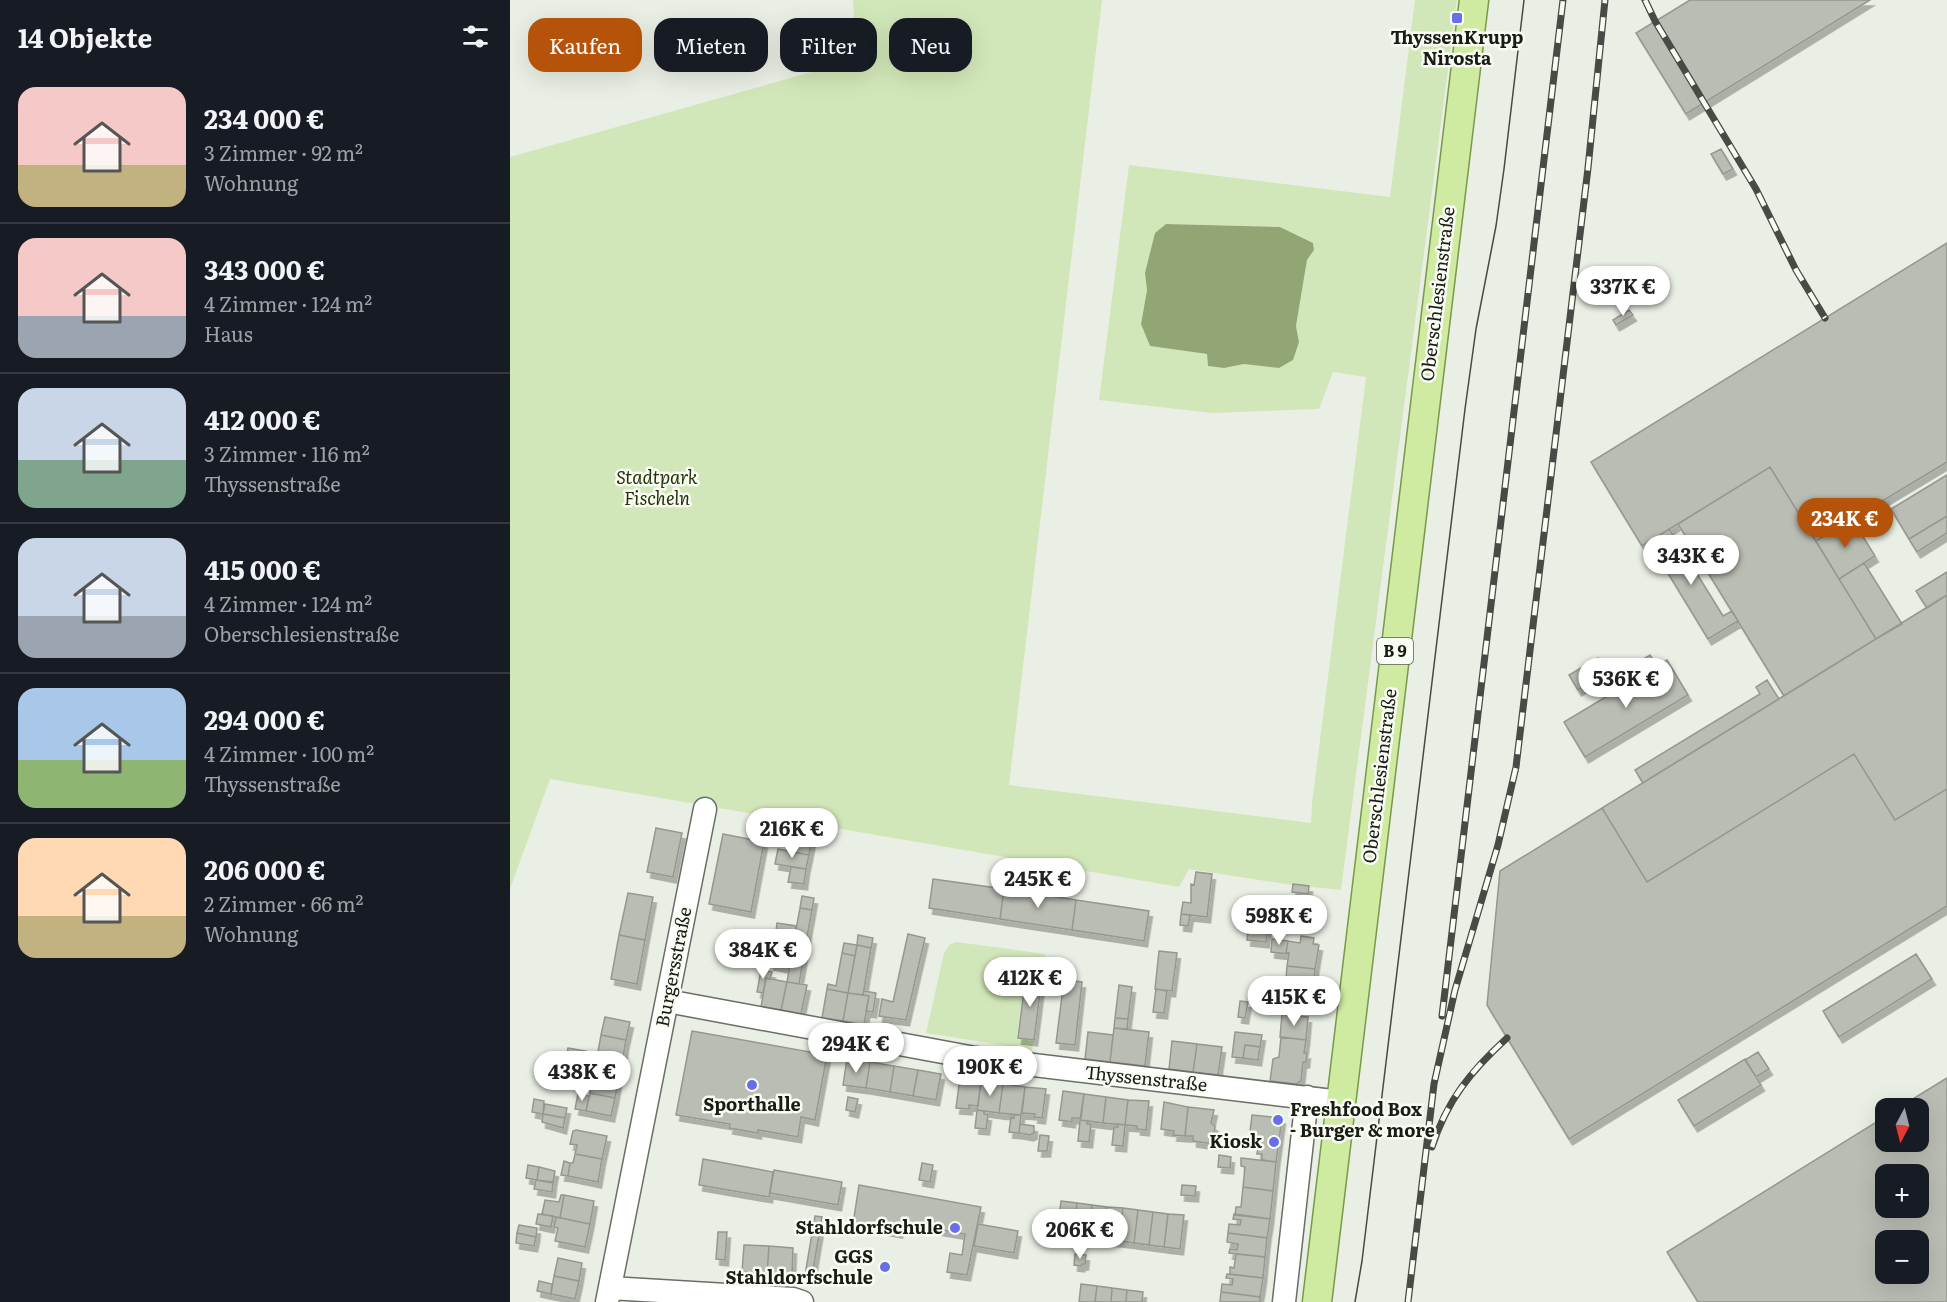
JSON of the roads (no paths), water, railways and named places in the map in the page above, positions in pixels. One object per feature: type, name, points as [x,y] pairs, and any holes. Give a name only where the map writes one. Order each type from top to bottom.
[{"type":"main road","name":"Oberschlesienstraße","points":[[1317,1302],[1474,0]]},
{"type":"street","name":"Burgersstraße","points":[[609,1295],[705,809]]},
{"type":"street","name":"Thyssenstraße","points":[[667,1001],[975,1058],[1341,1102]]},
{"type":"street","points":[[1284,1302],[1307,1097]]},
{"type":"street","points":[[609,1295],[793,1299],[802,1302]]},
{"type":"tram line","points":[[1355,1302],[1362,1261],[1465,409],[1476,329],[1496,226],[1524,0]]},
{"type":"railway","points":[[1442,1016],[1563,0]]},
{"type":"railway","points":[[1408,1302],[1434,1084],[1455,990],[1498,845],[1516,767],[1588,168],[1605,0]]},
{"type":"railway","points":[[1645,0],[1655,21],[1756,189],[1796,270],[1825,318]]},
{"type":"railway","points":[[1432,1147],[1445,1115],[1462,1087],[1482,1062],[1507,1038]]},
{"type":"place","name":"ThyssenKrupp Nirosta","points":[[1457,18]]},
{"type":"place","name":"Sporthalle","points":[[752,1085]]},
{"type":"place","name":"Freshfood Box - Burger & more","points":[[1278,1120]]},
{"type":"place","name":"Kiosk","points":[[1274,1142]]},
{"type":"place","name":"Stahldorfschule","points":[[955,1228]]},
{"type":"place","name":"GGS Stahldorfschule","points":[[885,1267]]},
{"type":"park label","name":"Stadtpark Fischeln","points":[[657,488]]}]
